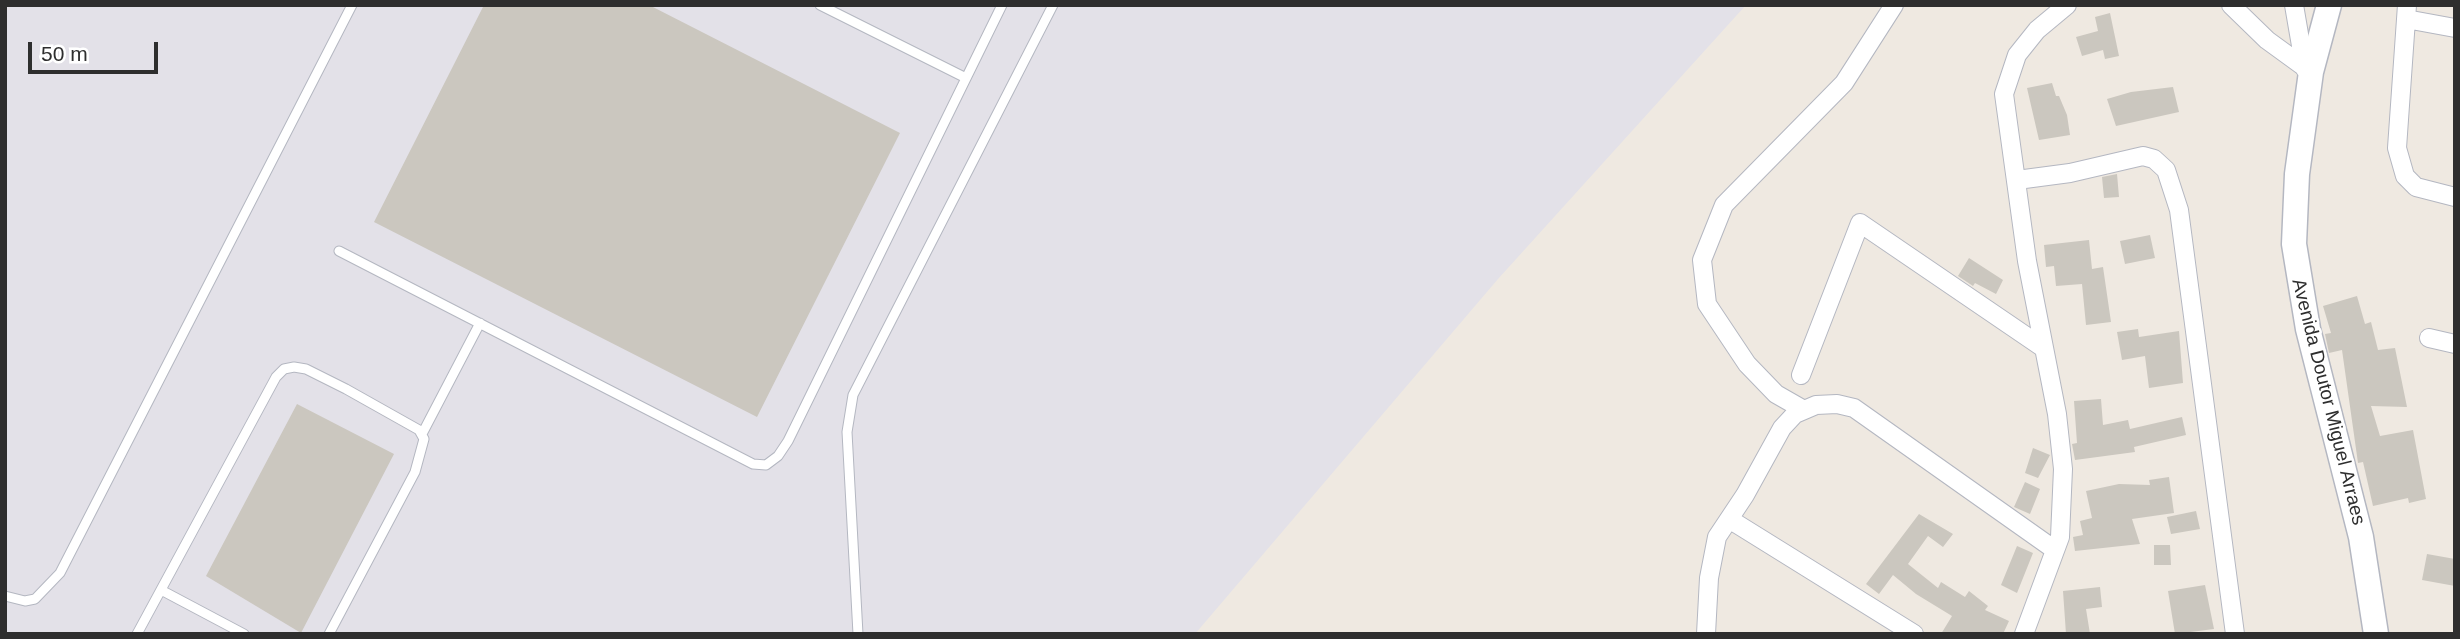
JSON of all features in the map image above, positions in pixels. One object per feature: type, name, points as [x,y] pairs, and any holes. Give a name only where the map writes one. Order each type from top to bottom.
[{"type":"main road","name":"Avenida Doutor Miguel Arraes","points":[[2329,5],[2308,71],[2295,200],[2296,272],[2361,537],[2376,634]]},
{"type":"street","points":[[1804,410],[1776,394],[1740,354],[1707,304],[1702,260],[1724,205],[1844,83],[1894,5]]},
{"type":"street","points":[[2024,634],[2055,550],[2063,514],[2063,469],[2057,414],[2027,261],[2004,94],[2017,55],[2030,38],[2067,5]]},
{"type":"street","points":[[2231,5],[2267,40],[2308,71]]},
{"type":"street","points":[[2294,5],[2308,71]]},
{"type":"street","points":[[2455,28],[2407,12],[2396,130],[2399,155],[2410,182],[2430,192],[2455,197]]},
{"type":"street","points":[[2017,180],[2143,156],[2154,159],[2166,170],[2179,210],[2235,634]]},
{"type":"street","points":[[1801,375],[1860,223],[2042,347]]},
{"type":"street","points":[[2429,338],[2455,344]]},
{"type":"street","points":[[1706,634],[1713,547],[1782,428],[1804,410],[1816,405],[1837,404],[1854,408],[2055,550]]},
{"type":"street","points":[[1729,519],[1914,634]]},
{"type":"lane","points":[[5,596],[25,601],[35,599],[61,573],[352,5]]},
{"type":"lane","points":[[820,5],[966,78]]},
{"type":"lane","points":[[339,251],[753,464],[766,465],[778,456],[788,441],[1002,5]]},
{"type":"lane","points":[[858,634],[848,432],[853,395],[1053,5]]},
{"type":"lane","points":[[329,634],[415,472],[425,446],[422,434],[480,323]]},
{"type":"lane","points":[[137,634],[276,377],[284,369],[299,368],[319,375],[422,434]]},
{"type":"lane","points":[[161,590],[244,634]]},
{"type":"shaded area","points":[[5,5],[1746,5],[1498,279],[1195,634],[5,634]]},
{"type":"building","points":[[484,5],[649,5],[900,133],[757,417],[374,222]]},
{"type":"building","points":[[2110,13],[2119,56],[2105,59],[2103,50],[2082,56],[2076,37],[2098,31],[2095,17]]},
{"type":"building","points":[[2052,83],[2067,115],[2070,135],[2039,140],[2027,88]]},
{"type":"building","points":[[2173,87],[2179,112],[2116,126],[2107,99],[2131,92]]},
{"type":"building","points":[[2117,174],[2119,197],[2104,198],[2102,177]]},
{"type":"building","points":[[2150,235],[2155,258],[2125,264],[2120,241]]},
{"type":"building","points":[[2089,240],[2092,269],[2103,267],[2111,322],[2086,325],[2082,284],[2056,286],[2054,266],[2046,267],[2044,245]]},
{"type":"building","points":[[1969,258],[2003,280],[1996,294],[1975,283],[1973,286],[1958,276]]},
{"type":"building","points":[[2357,296],[2365,324],[2371,322],[2378,350],[2395,348],[2407,407],[2371,406],[2380,436],[2413,430],[2426,499],[2409,503],[2408,498],[2373,506],[2363,462],[2358,463],[2342,350],[2329,353],[2325,334],[2331,333],[2323,306]]},
{"type":"building","points":[[2138,329],[2139,337],[2179,331],[2183,383],[2149,388],[2145,356],[2122,360],[2117,332]]},
{"type":"building","points":[[2101,399],[2103,425],[2128,420],[2130,429],[2182,417],[2186,435],[2134,447],[2135,452],[2075,460],[2072,444],[2077,443],[2074,401]]},
{"type":"building","points":[[297,404],[394,454],[301,633],[206,576]]},
{"type":"building","points":[[2033,448],[2050,455],[2038,478],[2025,473]]},
{"type":"building","points":[[2169,477],[2174,513],[2132,519],[2140,544],[2075,551],[2073,537],[2083,535],[2080,521],[2092,518],[2086,491],[2119,484],[2150,485],[2149,480]]},
{"type":"building","points":[[2025,482],[2040,489],[2030,514],[2014,507]]},
{"type":"building","points":[[2196,511],[2200,529],[2171,534],[2167,517]]},
{"type":"building","points":[[1919,514],[1953,534],[1943,547],[1928,536],[1908,564],[1938,588],[1941,582],[1965,597],[1969,591],[1988,606],[1985,610],[2009,621],[2003,634],[1941,634],[1952,616],[1916,594],[1893,575],[1879,594],[1866,584]]},
{"type":"building","points":[[2154,545],[2170,545],[2171,565],[2154,565]]},
{"type":"building","points":[[2017,546],[2033,553],[2017,593],[2001,585]]},
{"type":"building","points":[[2427,554],[2455,559],[2455,586],[2422,580]]},
{"type":"building","points":[[2205,585],[2214,629],[2175,634],[2168,591]]},
{"type":"building","points":[[2100,587],[2102,607],[2086,609],[2090,634],[2066,634],[2063,591]]}]
